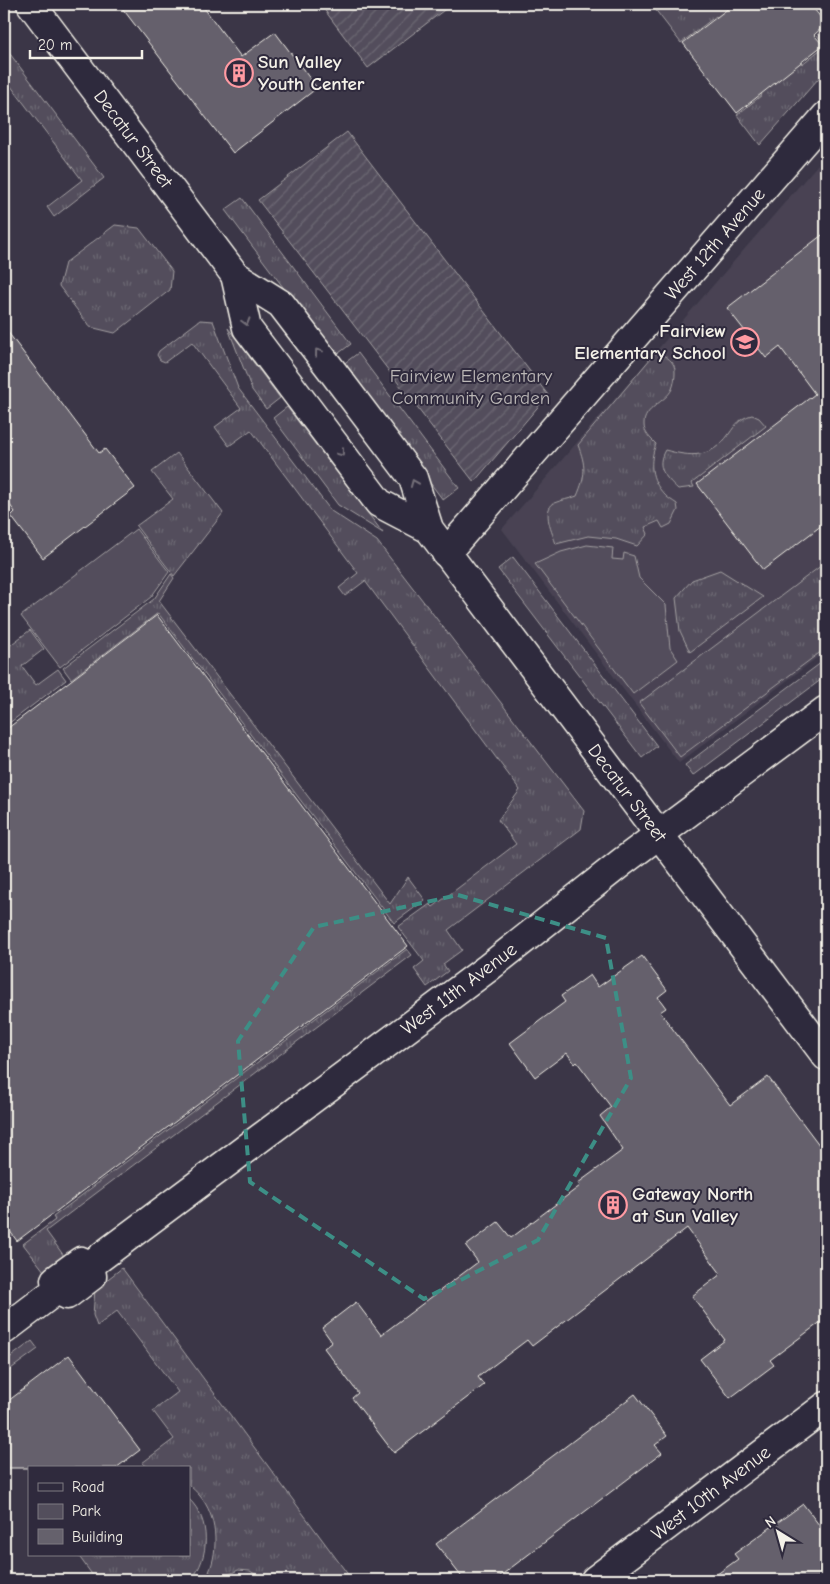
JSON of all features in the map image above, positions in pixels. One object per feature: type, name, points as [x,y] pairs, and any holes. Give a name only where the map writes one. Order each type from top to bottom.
[{"type":"street","name":"Decatur Street","points":[[31,4],[236,275],[281,304],[330,368],[413,478],[428,529],[826,1056]]},
{"type":"street","name":"West 12th Avenue","points":[[446,553],[826,116]]},
{"type":"street","name":"Decatur Street","points":[[236,275],[247,328],[308,409],[380,503],[428,529]]},
{"type":"street","name":"West 11th Avenue","points":[[4,1330],[58,1289],[67,1296],[92,1276],[90,1265],[472,980],[622,862],[826,710]]},
{"type":"street","name":"West 10th Avenue","points":[[595,1580],[826,1406]]},
{"type":"highlighted area","points":[[458,895],[606,938],[631,1078],[538,1240],[424,1299],[250,1182],[238,1041],[314,927]]},
{"type":"shaded area","name":"Fairview Elementary School","points":[[826,155],[826,651],[679,763],[502,529]]},
{"type":"green space","points":[[320,4],[452,4],[368,68]]},
{"type":"green space","points":[[651,4],[744,4],[721,22],[716,16],[681,43]]},
{"type":"green space","points":[[748,4],[754,4],[802,64],[825,46],[817,35],[826,27],[826,70],[760,145],[737,115],[762,95],[753,83],[723,24]]},
{"type":"green space","points":[[4,46],[104,178],[54,217],[47,207],[82,180],[4,77]]},
{"type":"green space","name":"Fairview Elementary Community Garden","points":[[347,132],[548,395],[474,482],[258,200]]},
{"type":"green space","points":[[242,198],[351,344],[335,356],[225,210]]},
{"type":"green space","points":[[115,225],[139,228],[172,271],[170,290],[115,333],[90,327],[59,286],[65,263]]},
{"type":"green space","points":[[200,320],[213,321],[238,388],[331,511],[377,541],[584,811],[581,829],[448,930],[462,950],[443,964],[448,971],[427,987],[414,969],[424,961],[398,927],[430,904],[433,907],[516,844],[498,820],[520,790],[365,581],[345,596],[339,588],[358,573],[251,430],[229,446],[215,427],[241,408],[192,342],[165,362],[160,360],[157,355],[159,351]]},
{"type":"green space","points":[[228,328],[280,398],[266,409],[252,390]]},
{"type":"green space","points":[[656,352],[667,357],[672,362],[675,375],[669,394],[647,414],[644,428],[656,444],[652,457],[653,476],[665,495],[677,504],[678,510],[671,524],[663,528],[659,521],[645,527],[648,534],[637,546],[616,539],[588,536],[556,544],[549,523],[548,511],[554,503],[577,496],[584,470],[578,445]]},
{"type":"green space","points":[[358,353],[459,488],[443,500],[342,365]]},
{"type":"green space","points":[[287,407],[383,533],[338,505],[273,418]]},
{"type":"green space","points":[[752,415],[759,418],[766,426],[692,483],[694,487],[678,489],[666,476],[661,467],[662,456],[665,450],[692,455],[708,452],[722,442],[739,422]]},
{"type":"green space","points":[[177,453],[223,513],[174,576],[136,526],[173,499],[152,472]]},
{"type":"green space","points":[[136,529],[169,572],[151,597],[60,667],[21,616]]},
{"type":"green space","points":[[587,545],[613,548],[612,559],[623,560],[624,553],[634,556],[639,578],[666,605],[670,648],[678,660],[633,694],[535,564],[561,552]]},
{"type":"green space","points":[[513,557],[657,746],[642,758],[498,569]]},
{"type":"green space","points":[[826,562],[826,648],[680,757],[639,703]]},
{"type":"green space","points":[[720,570],[763,597],[690,652],[680,631],[676,598],[692,580]]},
{"type":"green space","points":[[171,574],[174,578],[159,601],[390,904],[408,877],[425,900],[394,923],[158,613],[71,679],[63,668],[154,599]]},
{"type":"green space","points":[[30,630],[44,649],[22,666],[36,685],[58,669],[66,680],[4,727],[4,650]]},
{"type":"green space","points":[[826,659],[826,676],[693,776],[685,765]]},
{"type":"green space","points":[[407,949],[412,955],[46,1231],[64,1256],[44,1271],[23,1244],[55,1220],[53,1217]]},
{"type":"green space","points":[[122,1268],[352,1580],[265,1580],[250,1571],[238,1570],[220,1579],[209,1572],[214,1553],[215,1533],[206,1504],[190,1486],[190,1466],[147,1466],[142,1463],[174,1439],[153,1411],[178,1392],[117,1311],[97,1326],[93,1315],[95,1289]]},
{"type":"green space","points":[[32,1341],[38,1349],[4,1374],[4,1362]]},
{"type":"green space","points":[[190,1500],[201,1517],[205,1539],[202,1561],[191,1580],[96,1580],[79,1556],[190,1556]]},
{"type":"building","name":"Sun Valley Youth Center","points":[[119,4],[201,4],[241,57],[275,32],[317,88],[233,153]]},
{"type":"building","points":[[734,4],[810,4],[826,24],[814,35],[823,45],[737,113],[683,43]]},
{"type":"building","points":[[826,232],[826,522],[763,570],[697,484],[815,394],[780,347],[766,358],[727,308]]},
{"type":"building","points":[[4,327],[99,453],[105,449],[135,488],[43,558],[11,516],[15,512],[4,497]]},
{"type":"building","points":[[157,615],[408,946],[17,1241],[4,1223],[4,731]]},
{"type":"building","name":"Gateway North at Sun Valley","points":[[642,956],[667,990],[658,997],[666,1008],[660,1012],[730,1105],[768,1077],[826,1154],[826,1318],[770,1360],[774,1365],[730,1398],[700,1359],[725,1340],[692,1296],[721,1274],[687,1228],[532,1346],[527,1340],[478,1377],[484,1385],[394,1453],[352,1398],[358,1393],[324,1348],[332,1342],[322,1328],[356,1302],[381,1335],[478,1262],[466,1246],[498,1222],[511,1238],[580,1186],[578,1183],[623,1150],[600,1116],[611,1107],[577,1062],[575,1064],[567,1053],[535,1077],[510,1043],[565,1002],[561,996],[590,975],[598,987]]},
{"type":"building","points":[[69,1355],[140,1450],[119,1466],[28,1466],[28,1468],[4,1468],[4,1404]]},
{"type":"building","points":[[635,1394],[667,1436],[655,1445],[662,1453],[495,1580],[464,1580],[436,1544]]},
{"type":"building","points":[[803,1504],[826,1534],[826,1580],[709,1580],[738,1559],[734,1554]]},
{"type":"place","name":"Sun Valley Youth Center","points":[[239,73]]},
{"type":"place","name":"Fairview Elementary School","points":[[745,342]]},
{"type":"place","name":"Gateway North at Sun Valley","points":[[613,1205]]}]
